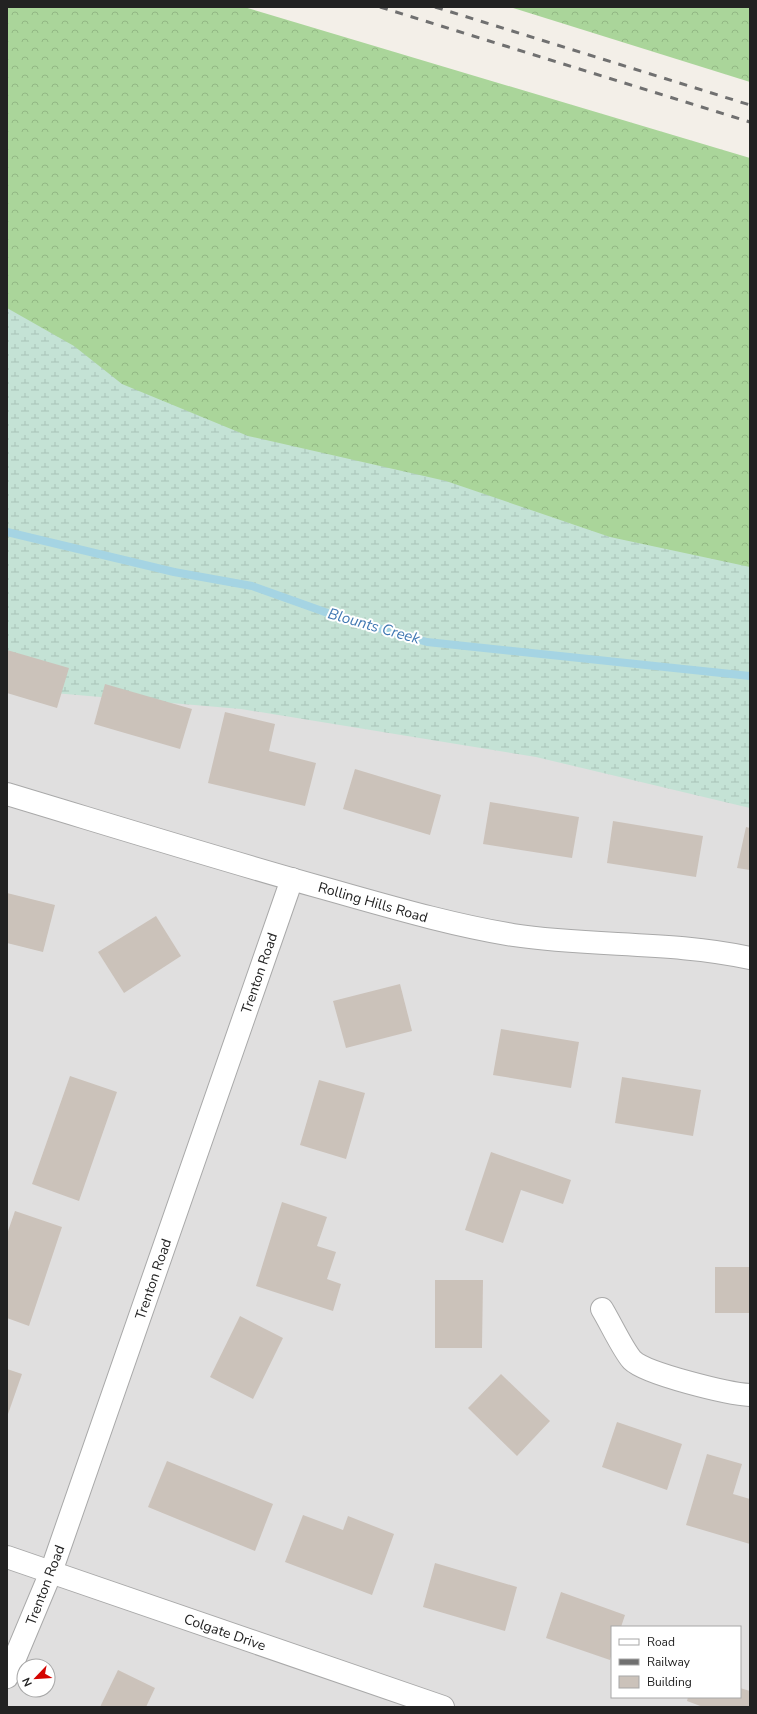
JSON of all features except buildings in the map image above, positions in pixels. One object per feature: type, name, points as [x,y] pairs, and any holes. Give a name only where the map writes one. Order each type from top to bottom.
[{"type":"street","name":"Rolling Hills Road","points":[[7,794],[292,879],[434,919],[514,935],[588,943],[661,945],[750,958]]},
{"type":"street","name":"Trenton Road","points":[[7,1677],[51,1572],[292,879]]},
{"type":"street","points":[[602,1309],[632,1360],[649,1369],[696,1385],[750,1395]]},
{"type":"street","name":"Colgate Drive","points":[[7,1557],[442,1707]]},
{"type":"shaded area","points":[[7,557],[750,748],[750,1707],[7,1707]]},
{"type":"green space","points":[[7,7],[244,7],[750,158],[750,769],[7,598]]},
{"type":"green space","points":[[510,7],[750,7],[750,82]]},
{"type":"green space","points":[[7,308],[74,346],[122,384],[248,436],[446,481],[610,537],[750,567],[750,808],[536,757],[241,709],[7,689]]},
{"type":"waterway","name":"Blounts Creek","points":[[7,532],[174,572],[252,586],[339,617],[427,642],[750,676]]},
{"type":"railway","points":[[380,7],[750,122]]},
{"type":"railway","points":[[435,7],[750,105]]}]
